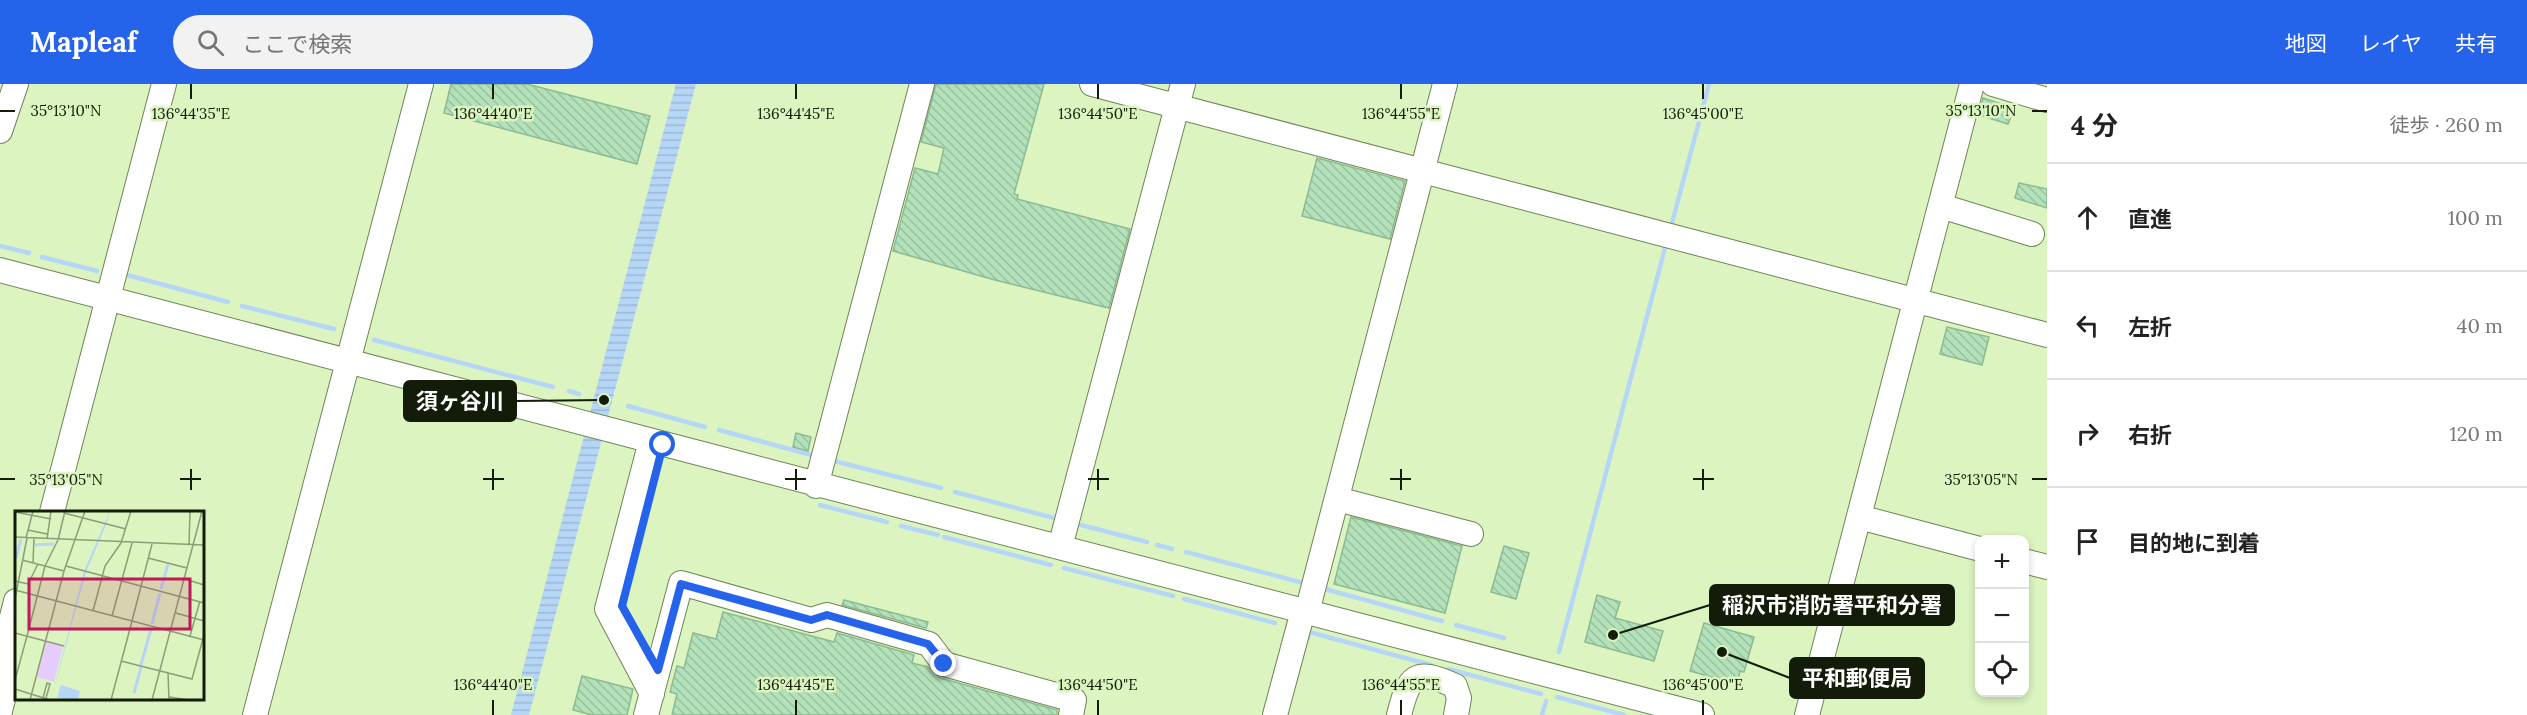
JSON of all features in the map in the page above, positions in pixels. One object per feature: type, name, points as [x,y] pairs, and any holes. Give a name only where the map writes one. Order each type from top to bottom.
[{"type":"street","points":[[0,131],[16,84]]},
{"type":"street","points":[[41,511],[164,84]]},
{"type":"street","points":[[255,715],[421,84]]},
{"type":"street","points":[[816,486],[922,84]]},
{"type":"street","points":[[1092,84],[1180,95],[1423,171],[2047,335]]},
{"type":"street","points":[[1275,715],[1336,499],[1445,84]]},
{"type":"street","points":[[1807,715],[1972,84]]},
{"type":"street","points":[[1994,84],[2047,100]]},
{"type":"street","points":[[1060,547],[1180,95]]},
{"type":"street","points":[[1941,206],[2032,234]]},
{"type":"street","points":[[0,270],[816,486],[1060,547],[1702,715]]},
{"type":"street","points":[[52,511],[102,297]]},
{"type":"street","points":[[657,443],[622,606],[658,670]]},
{"type":"street","points":[[649,704],[607,609],[657,443]]},
{"type":"street","points":[[1336,499],[1471,534]]},
{"type":"street","points":[[1859,517],[1975,548]]},
{"type":"street","points":[[2029,562],[2047,567]]},
{"type":"street","points":[[649,704],[681,584],[811,620],[827,615],[928,644],[944,664],[1074,700],[1071,715]]},
{"type":"street","points":[[0,664],[15,605]]},
{"type":"street","points":[[1438,678],[1447,648]]},
{"type":"street","points":[[0,711],[15,652]]},
{"type":"street","points":[[1399,715],[1406,687],[1413,679],[1428,676],[1455,686],[1459,698],[1456,715]]},
{"type":"water","points":[[676,84],[696,84],[529,715],[511,715]]},
{"type":"building","points":[[451,84],[527,84],[650,116],[637,164],[444,113]]},
{"type":"building","points":[[936,84],[1044,84],[1014,194],[1018,195],[1017,199],[1130,229],[1109,308],[995,280],[893,251],[915,168],[938,174],[944,148],[921,142]]},
{"type":"building","points":[[1983,98],[2014,108],[2008,124],[1979,115]]},
{"type":"building","points":[[1317,158],[1405,181],[1390,239],[1302,216]]},
{"type":"building","points":[[2019,183],[2047,189],[2047,208],[2015,198]]},
{"type":"building","points":[[1947,327],[1989,337],[1982,365],[1940,354]]},
{"type":"building","points":[[796,433],[811,437],[808,451],[793,447]]},
{"type":"building","points":[[1351,517],[1462,546],[1445,613],[1334,584]]},
{"type":"building","points":[[1504,546],[1529,553],[1516,599],[1491,592]]},
{"type":"building","points":[[1597,595],[1620,602],[1615,618],[1663,631],[1654,661],[1585,642]]},
{"type":"building","points":[[844,600],[928,622],[926,628],[842,605]]},
{"type":"building","points":[[723,612],[834,642],[837,633],[914,655],[912,663],[928,667],[940,678],[1057,710],[1057,715],[672,715],[677,694],[670,692],[677,666],[684,668],[693,633],[716,639]]},
{"type":"building","points":[[1704,623],[1754,637],[1744,672],[1740,671],[1737,684],[1690,671]]},
{"type":"building","points":[[582,676],[633,689],[627,715],[592,715],[573,710]]},
{"type":"waterway","points":[[1671,227],[1709,84]]},
{"type":"waterway","points":[[1559,652],[1666,244]]},
{"type":"waterway","points":[[0,246],[29,253]]},
{"type":"waterway","points":[[42,257],[97,271]]},
{"type":"waterway","points":[[123,274],[228,302]]},
{"type":"waterway","points":[[242,306],[334,329]]},
{"type":"waterway","points":[[374,340],[553,387]]},
{"type":"waterway","points":[[569,391],[579,394]]},
{"type":"waterway","points":[[628,406],[705,427]]},
{"type":"waterway","points":[[719,430],[815,456]]},
{"type":"waterway","points":[[834,461],[941,488]]},
{"type":"waterway","points":[[955,492],[1058,519]]},
{"type":"waterway","points":[[820,505],[887,522]]},
{"type":"waterway","points":[[1081,525],[1147,542]]},
{"type":"waterway","points":[[901,526],[938,535]]},
{"type":"waterway","points":[[944,537],[1051,565]]},
{"type":"waterway","points":[[1157,545],[1172,549]]},
{"type":"waterway","points":[[1186,552],[1303,583]]},
{"type":"waterway","points":[[1064,568],[1173,596]]},
{"type":"waterway","points":[[1325,589],[1442,621]]},
{"type":"waterway","points":[[1184,599],[1275,623]]},
{"type":"waterway","points":[[1456,625],[1504,638]]},
{"type":"waterway","points":[[1308,638],[1309,632],[1431,665]]},
{"type":"waterway","points":[[1448,669],[1541,694]]},
{"type":"waterway","points":[[1557,697],[1624,715]]},
{"type":"waterway","points":[[1542,715],[1546,701]]},
{"type":"place","name":"須ヶ谷川","points":[[604,400]]},
{"type":"place","name":"稲沢市消防署平和分署","points":[[1613,635]]},
{"type":"place","name":"平和郵便局","points":[[1722,652]]},
{"type":"route","points":[[663,445],[622,606],[658,670],[681,584],[811,620],[827,615],[928,644],[944,664]]}]
